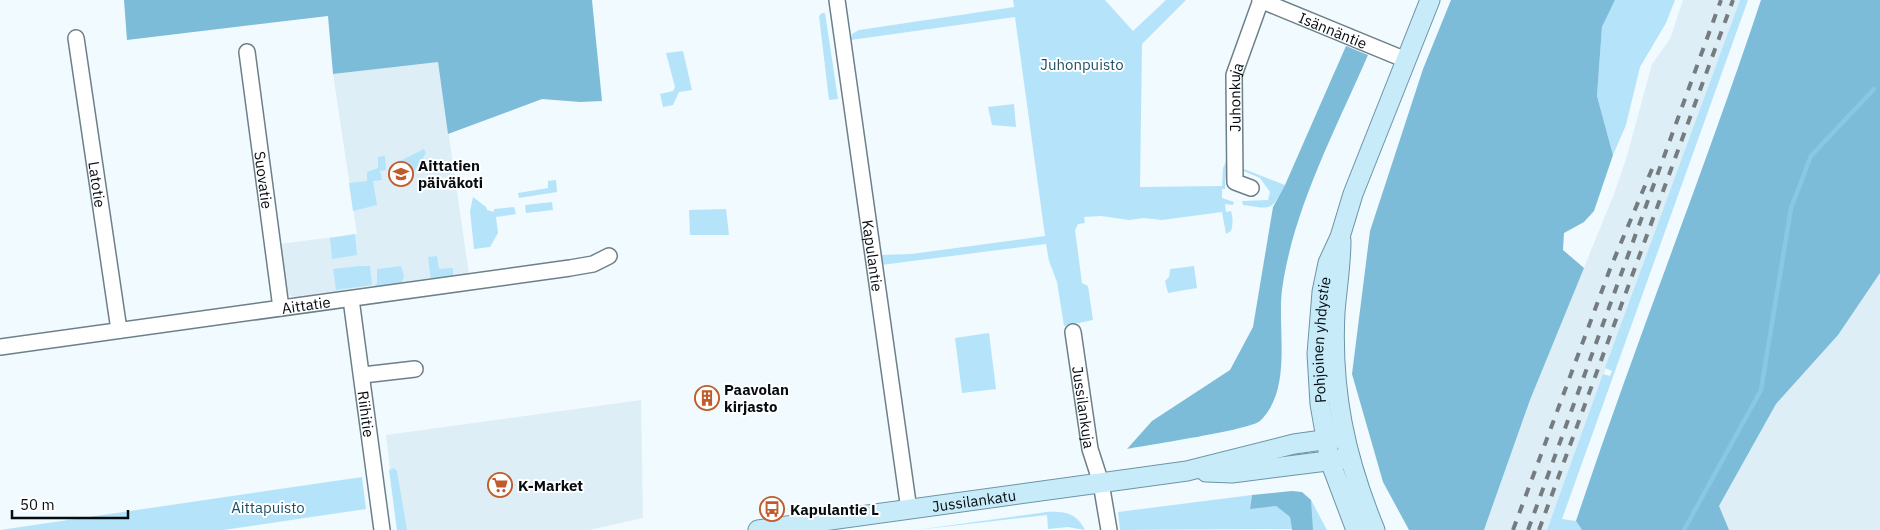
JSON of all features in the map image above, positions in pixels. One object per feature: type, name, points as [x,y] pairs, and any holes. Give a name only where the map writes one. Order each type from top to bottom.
[{"type":"main road","name":"Pohjoinen yhdystie","points":[[1356,530],[1335,439],[1335,312],[1341,267],[1340,237],[1356,186],[1430,0]]},
{"type":"main road","name":"Jussilankatu","points":[[758,530],[1188,471],[1294,444],[1335,439]]},
{"type":"main road","name":"Jussilankatu","points":[[1188,471],[1232,474],[1339,459]]},
{"type":"main road","name":"Pohjoinen yhdystie","points":[[1339,459],[1375,530]]},
{"type":"street","name":"Kapulantie","points":[[837,0],[909,510]]},
{"type":"street","name":"Isännäntie","points":[[1260,0],[1406,60]]},
{"type":"street","name":"Juhonkuja","points":[[1251,188],[1235,182],[1232,94],[1237,61],[1260,0]]},
{"type":"street","name":"Latotie","points":[[76,38],[119,330]]},
{"type":"street","name":"Suovatie","points":[[247,52],[281,308]]},
{"type":"street","name":"Aittatie","points":[[0,347],[585,266],[609,256]]},
{"type":"street","name":"Riihitie","points":[[351,298],[382,530]]},
{"type":"street","name":"Jussilankuja","points":[[1073,332],[1090,449],[1101,483],[1109,530]]},
{"type":"street","points":[[362,375],[415,369]]},
{"type":"shaded area","points":[[124,0],[592,0],[602,101],[580,102],[542,99],[448,134],[438,62],[333,74],[328,16],[127,40]]},
{"type":"shaded area","points":[[1451,0],[1615,0],[1602,27],[1597,96],[1613,155],[1594,211],[1584,222],[1564,233],[1563,250],[1584,268],[1530,400],[1484,530],[1409,530],[1383,482],[1352,374],[1370,231],[1423,69]]},
{"type":"shaded area","points":[[1683,0],[1740,0],[1547,530],[1484,530],[1530,400],[1614,194],[1627,156],[1652,64],[1670,39]]},
{"type":"shaded area","points":[[1761,0],[1880,0],[1880,273],[1838,335],[1776,404],[1719,506],[1729,530],[1582,530],[1576,521]]},
{"type":"shaded area","points":[[1346,46],[1368,55],[1317,170],[1296,230],[1282,290],[1282,358],[1280,376],[1277,393],[1270,408],[1260,421],[1252,425],[1219,433],[1127,449],[1152,421],[1230,370],[1253,327],[1273,207],[1285,185]]},
{"type":"shaded area","name":"Aittatien päiväkoti","points":[[438,61],[469,274],[296,298],[289,295],[285,292],[279,244],[357,234],[333,74]]},
{"type":"shaded area","points":[[1880,273],[1880,530],[1723,530],[1719,506],[1776,404],[1838,335]]},
{"type":"shaded area","points":[[641,400],[643,518],[589,530],[397,530],[386,435]]},
{"type":"shaded area","points":[[1292,491],[1302,492],[1311,500],[1313,530],[1292,530],[1290,517],[1276,506],[1250,509],[1252,495]]},
{"type":"green space","name":"Juhonpuisto","points":[[1013,0],[1105,0],[1133,31],[1166,0],[1186,0],[1142,44],[1140,187],[1222,186],[1223,168],[1227,159],[1225,189],[1222,189],[1222,198],[1234,202],[1233,205],[1225,204],[1226,212],[1231,211],[1232,221],[1231,231],[1226,234],[1222,212],[1162,220],[1144,218],[1129,220],[1101,216],[1084,217],[1085,223],[1078,224],[1075,230],[1082,283],[1088,286],[1093,320],[1064,326],[1057,282],[1049,261],[1046,244],[881,265],[880,255],[911,254],[1045,236],[1015,17],[851,40],[852,34],[859,30],[1014,7]]},
{"type":"green space","points":[[1615,0],[1675,0],[1666,23],[1640,67],[1626,125],[1613,155],[1597,96],[1602,27]]},
{"type":"green space","points":[[1740,0],[1748,0],[1562,519],[1576,521],[1582,530],[1547,530],[1603,374],[1610,376],[1612,371],[1605,368]]},
{"type":"green space","points":[[825,13],[838,99],[829,100],[819,16]]},
{"type":"green space","points":[[683,51],[692,90],[679,92],[673,105],[663,107],[660,94],[673,91],[675,87],[666,53]]},
{"type":"green space","points":[[1014,104],[1016,127],[992,125],[988,107]]},
{"type":"green space","points":[[424,149],[426,153],[414,172],[399,178],[396,163]]},
{"type":"green space","points":[[385,156],[386,170],[380,171],[382,180],[373,181],[377,205],[353,211],[349,183],[367,181],[367,172],[378,168],[378,157]]},
{"type":"green space","points":[[1244,169],[1285,185],[1270,207],[1243,205],[1242,201],[1268,200],[1270,192],[1260,178],[1241,170]]},
{"type":"green space","points":[[556,180],[557,192],[519,198],[518,193],[548,188],[548,181]]},
{"type":"green space","points":[[473,197],[486,207],[487,210],[494,212],[494,209],[514,207],[516,214],[496,217],[498,233],[490,247],[474,249],[470,211]]},
{"type":"green space","points":[[552,202],[553,210],[526,213],[525,205]]},
{"type":"green space","points":[[726,209],[729,235],[690,235],[689,210]]},
{"type":"green space","points":[[355,234],[357,255],[332,259],[330,238]]},
{"type":"green space","points":[[437,256],[439,269],[453,268],[453,276],[431,280],[428,257]]},
{"type":"green space","points":[[370,266],[372,285],[336,290],[333,269]]},
{"type":"green space","points":[[401,266],[404,276],[401,285],[372,289],[377,283],[377,269]]},
{"type":"green space","points":[[1194,266],[1197,288],[1168,293],[1165,281],[1169,277],[1170,269]]},
{"type":"green space","points":[[989,333],[996,389],[962,393],[955,338]]},
{"type":"green space","points":[[394,468],[397,471],[407,530],[397,530],[389,470]]},
{"type":"green space","name":"Aittapuisto","points":[[362,477],[366,509],[223,530],[0,530]]},
{"type":"green space","points":[[1252,495],[1250,508],[1276,506],[1290,517],[1292,529],[1120,530],[1118,512]]},
{"type":"green space","points":[[1311,500],[1327,530],[1313,530],[1311,528]]},
{"type":"green space","points":[[1047,512],[1069,514],[1082,524],[1085,530],[1068,527],[1048,529],[1047,515],[916,530]]},
{"type":"waterway","points":[[1684,530],[1761,390],[1791,208],[1811,156],[1874,89]]},
{"type":"railway","points":[[1528,530],[1721,0]]},
{"type":"railway","points":[[1539,530],[1733,0]]},
{"type":"railway","points":[[1513,530],[1610,269],[1652,169]]},
{"type":"place","name":"Aittatien päiväkoti","points":[[401,174]]},
{"type":"place","name":"Paavolan kirjasto","points":[[707,398]]},
{"type":"place","name":"K-Market","points":[[500,485]]},
{"type":"place","name":"Kapulantie L","points":[[772,509]]}]
